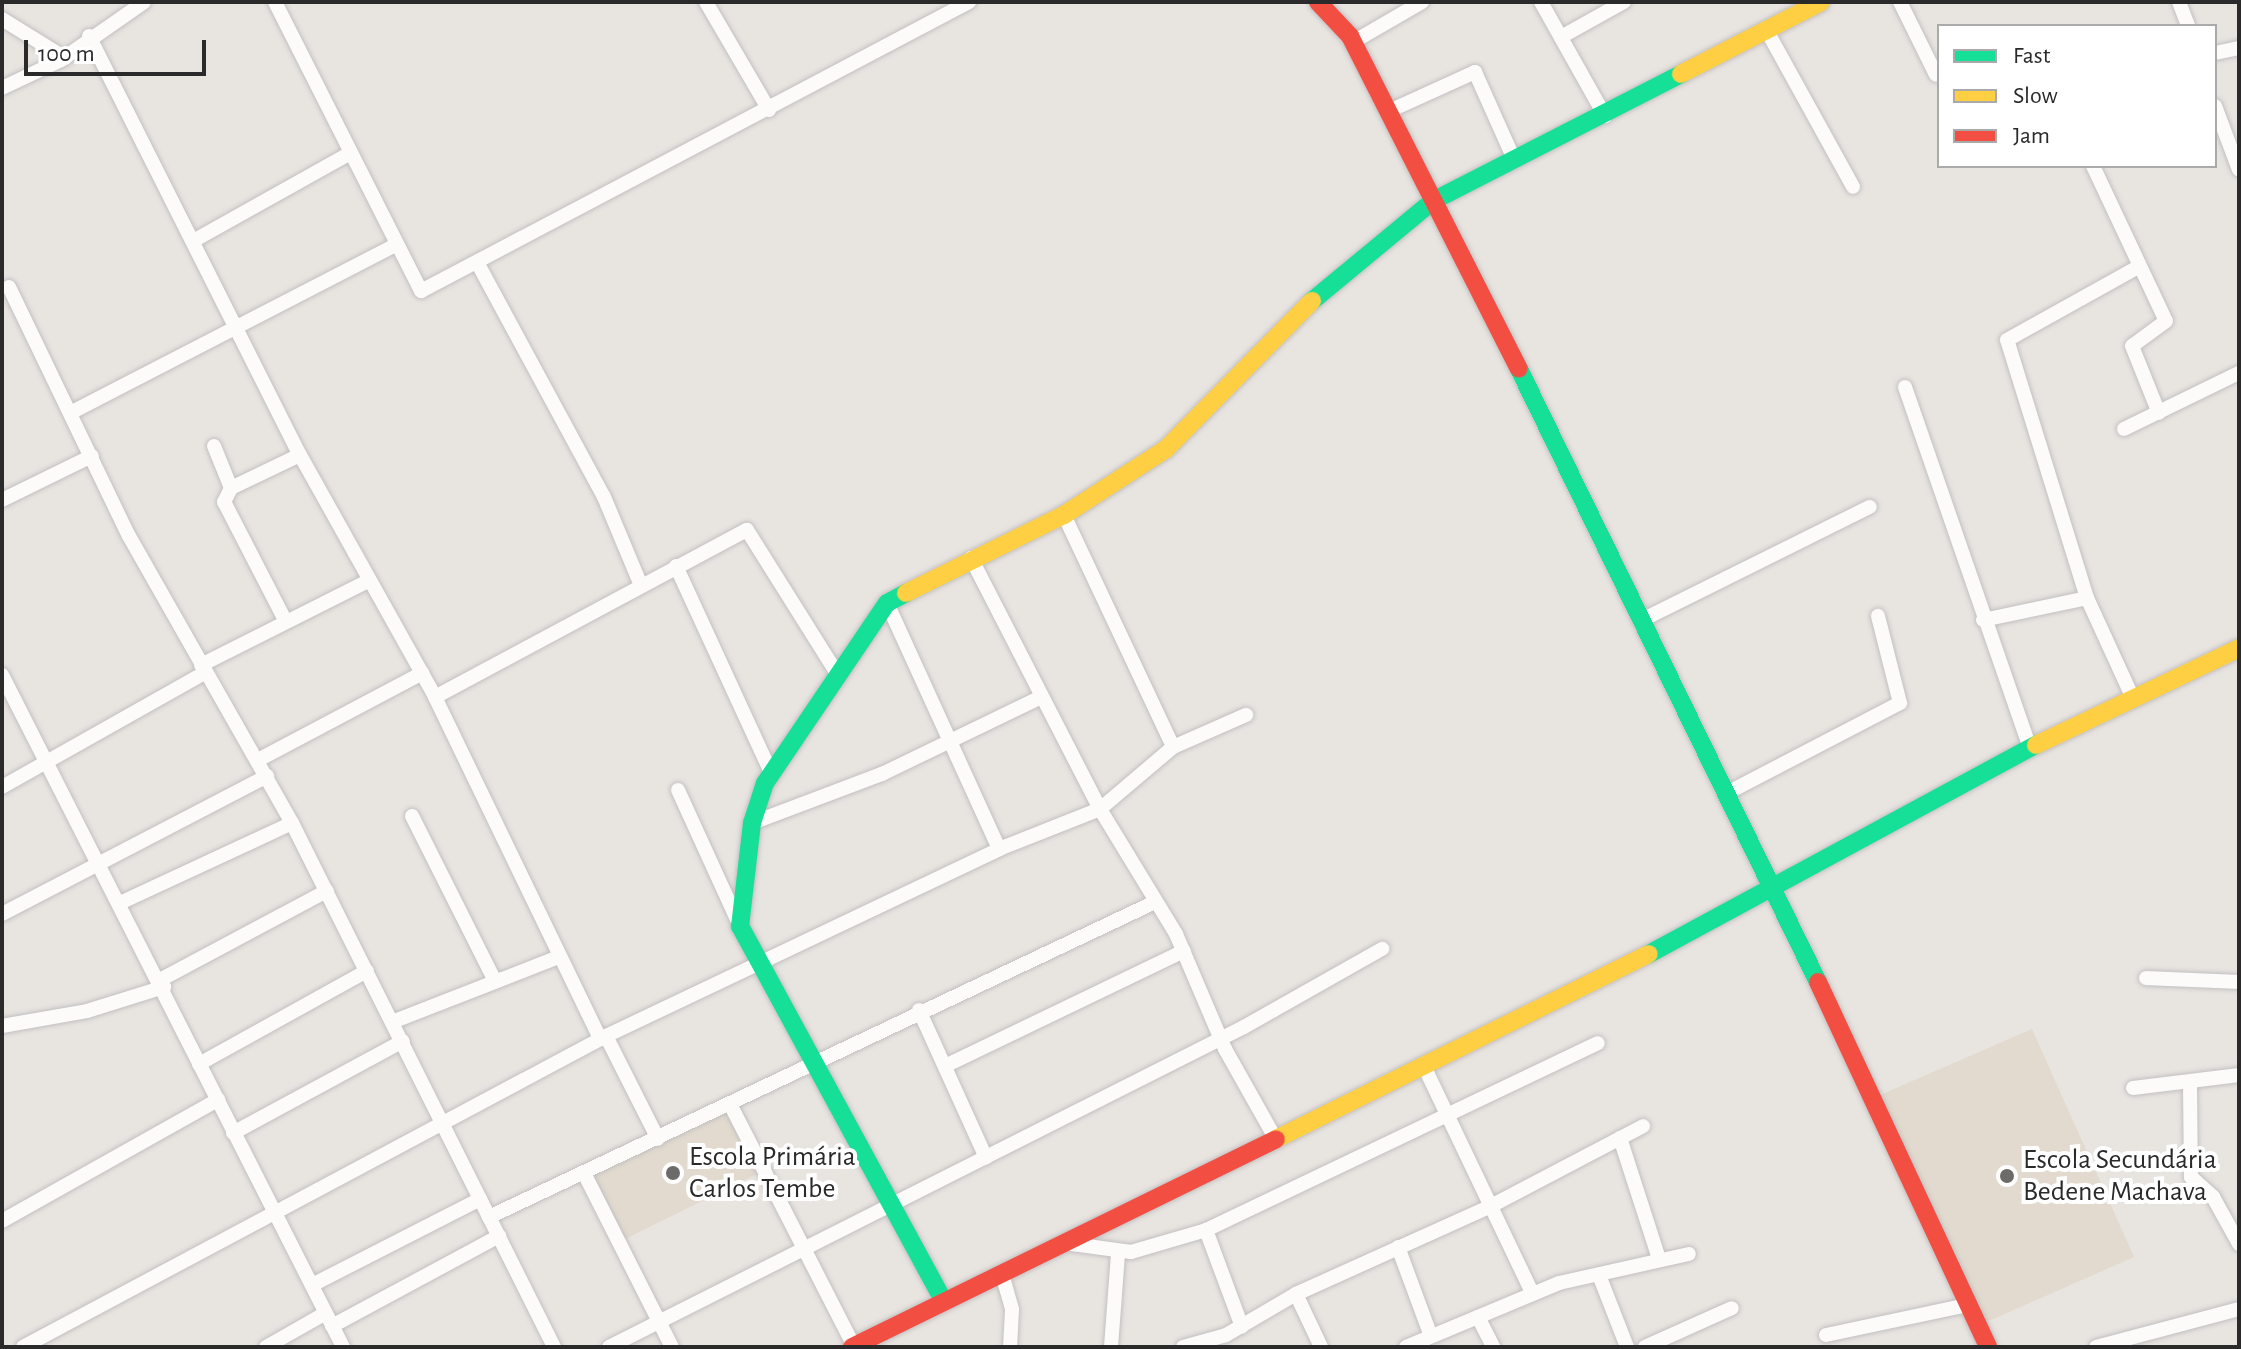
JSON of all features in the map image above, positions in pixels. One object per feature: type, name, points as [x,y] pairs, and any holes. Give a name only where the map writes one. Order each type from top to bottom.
[{"type":"street","points":[[2,88],[65,58],[89,36],[144,2]]},
{"type":"street","points":[[275,2],[347,155],[421,291],[478,264],[969,2]]},
{"type":"street","points":[[706,2],[769,110]]},
{"type":"street","points":[[1353,42],[1422,2]]},
{"type":"street","points":[[1541,2],[1605,116]]},
{"type":"street","points":[[1561,37],[1624,2]]},
{"type":"street","points":[[1900,2],[1936,75]]},
{"type":"street","points":[[2179,2],[2187,24]]},
{"type":"street","points":[[1328,5],[1353,42],[1644,619],[1988,1347]]},
{"type":"street","points":[[740,926],[752,823],[771,773],[836,672],[887,603],[971,558],[1064,515],[1166,449],[1324,288],[1433,201],[1513,157],[1605,116],[1767,31],[1808,5]]},
{"type":"street","points":[[2,19],[65,58]]},
{"type":"street","points":[[1767,31],[1853,187]]},
{"type":"street","points":[[89,36],[300,455],[435,697],[556,958],[658,1139]]},
{"type":"street","points":[[2217,53],[2239,48]]},
{"type":"street","points":[[1387,112],[1475,72],[1513,157]]},
{"type":"street","points":[[2217,111],[2239,170]]},
{"type":"street","points":[[193,241],[347,155]]},
{"type":"street","points":[[2094,168],[2166,321],[2132,346],[2159,413]]},
{"type":"street","points":[[72,412],[239,330],[396,245]]},
{"type":"street","points":[[478,264],[604,497],[640,583]]},
{"type":"street","points":[[2131,694],[2087,598],[2007,340],[2138,267]]},
{"type":"street","points":[[9,287],[92,456],[204,669],[267,776],[327,891],[554,1347]]},
{"type":"street","points":[[2124,429],[2239,373]]},
{"type":"street","points":[[1905,387],[1983,620],[2030,748]]},
{"type":"street","points":[[214,446],[231,488]]},
{"type":"street","points":[[285,620],[224,502],[231,488],[300,455]]},
{"type":"street","points":[[2,500],[92,456]]},
{"type":"street","points":[[1644,619],[1870,507]]},
{"type":"street","points":[[1064,515],[1173,747]]},
{"type":"street","points":[[435,697],[640,583],[747,530],[836,672]]},
{"type":"street","points":[[971,558],[1100,809],[1184,951],[1222,1037],[1274,1136]]},
{"type":"street","points":[[676,566],[771,773]]},
{"type":"street","points":[[2,787],[49,764],[285,620],[368,581]]},
{"type":"street","points":[[1983,620],[2087,598]]},
{"type":"street","points":[[887,603],[952,738],[999,849]]},
{"type":"street","points":[[1727,793],[1900,703],[1878,616]]},
{"type":"street","points":[[730,1104],[854,1347],[944,1301],[1072,1244],[1274,1136],[1775,891],[2131,694],[2239,648]]},
{"type":"street","points":[[258,760],[422,673]]},
{"type":"street","points":[[2,675],[122,902],[233,1133],[277,1213],[343,1347]]},
{"type":"street","points":[[752,823],[882,774],[1041,697]]},
{"type":"street","points":[[23,1347],[603,1037],[999,849],[1100,809],[1173,747],[1246,715]]},
{"type":"street","points":[[2,914],[104,867],[267,776]]},
{"type":"street","points":[[678,790],[740,926],[762,959],[816,1057],[944,1301]]},
{"type":"street","points":[[412,816],[495,981]]},
{"type":"street","points":[[122,902],[292,823]]},
{"type":"street","points":[[2,1026],[87,1011],[162,983],[327,891]]},
{"type":"street","points":[[489,1217],[585,1175],[730,1104],[816,1057],[1155,902]]},
{"type":"street","points":[[609,1347],[1222,1037],[1382,949]]},
{"type":"street","points":[[945,1066],[1184,951]]},
{"type":"street","points":[[392,1022],[556,958]]},
{"type":"street","points":[[199,1064],[367,971]]},
{"type":"street","points":[[2146,978],[2239,982]]},
{"type":"street","points":[[919,1010],[986,1158]]},
{"type":"street","points":[[233,1133],[403,1041]]},
{"type":"street","points":[[1072,1244],[1118,1253],[1206,1230],[1447,1119],[1598,1043]]},
{"type":"street","points":[[1423,1064],[1532,1293]]},
{"type":"street","points":[[2133,1088],[2190,1085],[2239,1075]]},
{"type":"street","points":[[2190,1085],[2193,1183],[2213,1197],[2239,1244]]},
{"type":"street","points":[[2,1221],[218,1100]]},
{"type":"street","points":[[1183,1347],[1242,1327],[1296,1294],[1489,1207],[1643,1126]]},
{"type":"street","points":[[1620,1138],[1659,1259]]},
{"type":"street","points":[[585,1175],[672,1347]]},
{"type":"street","points":[[312,1285],[480,1199]]},
{"type":"street","points":[[1206,1230],[1242,1327]]},
{"type":"street","points":[[266,1347],[499,1236]]},
{"type":"street","points":[[1398,1247],[1431,1336]]},
{"type":"street","points":[[1111,1347],[1118,1253]]},
{"type":"street","points":[[1406,1347],[1532,1293],[1689,1254]]},
{"type":"street","points":[[1002,1274],[1012,1310],[1010,1347]]},
{"type":"street","points":[[1599,1275],[1627,1347]]},
{"type":"street","points":[[1296,1294],[1321,1347]]},
{"type":"street","points":[[1826,1335],[1967,1305]]},
{"type":"street","points":[[1645,1347],[1681,1340],[1732,1308]]},
{"type":"street","points":[[2096,1347],[2239,1309]]},
{"type":"street","points":[[1478,1317],[1493,1347]]},
{"type":"shaded area","name":"Escola Secundária Bedene Machava","points":[[2032,1029],[2134,1257],[1982,1324],[1880,1095]]},
{"type":"shaded area","name":"Escola Primária Carlos Tembe","points":[[730,1104],[761,1172],[619,1242],[585,1175]]},
{"type":"traffic: fast","points":[[1312,301],[1433,201],[1681,74]]},
{"type":"traffic: fast","points":[[1519,369],[1818,982]]},
{"type":"traffic: fast","points":[[906,593],[887,603],[765,783],[752,823],[740,926],[944,1301]]},
{"type":"traffic: fast","points":[[1649,954],[2036,745]]},
{"type":"traffic: slow","points":[[1681,74],[1821,2]]},
{"type":"traffic: slow","points":[[906,593],[1064,515],[1166,449],[1312,301]]},
{"type":"traffic: slow","points":[[2036,745],[2239,648]]},
{"type":"traffic: slow","points":[[1276,1139],[1649,954]]},
{"type":"traffic: jam","points":[[1318,2],[1350,36],[1519,369]]},
{"type":"traffic: jam","points":[[1818,982],[1988,1347]]},
{"type":"traffic: jam","points":[[852,1347],[1276,1139]]},
{"type":"place","name":"Escola Primária Carlos Tembe","points":[[673,1173]]},
{"type":"place","name":"Escola Secundária Bedene Machava","points":[[2007,1176]]}]
